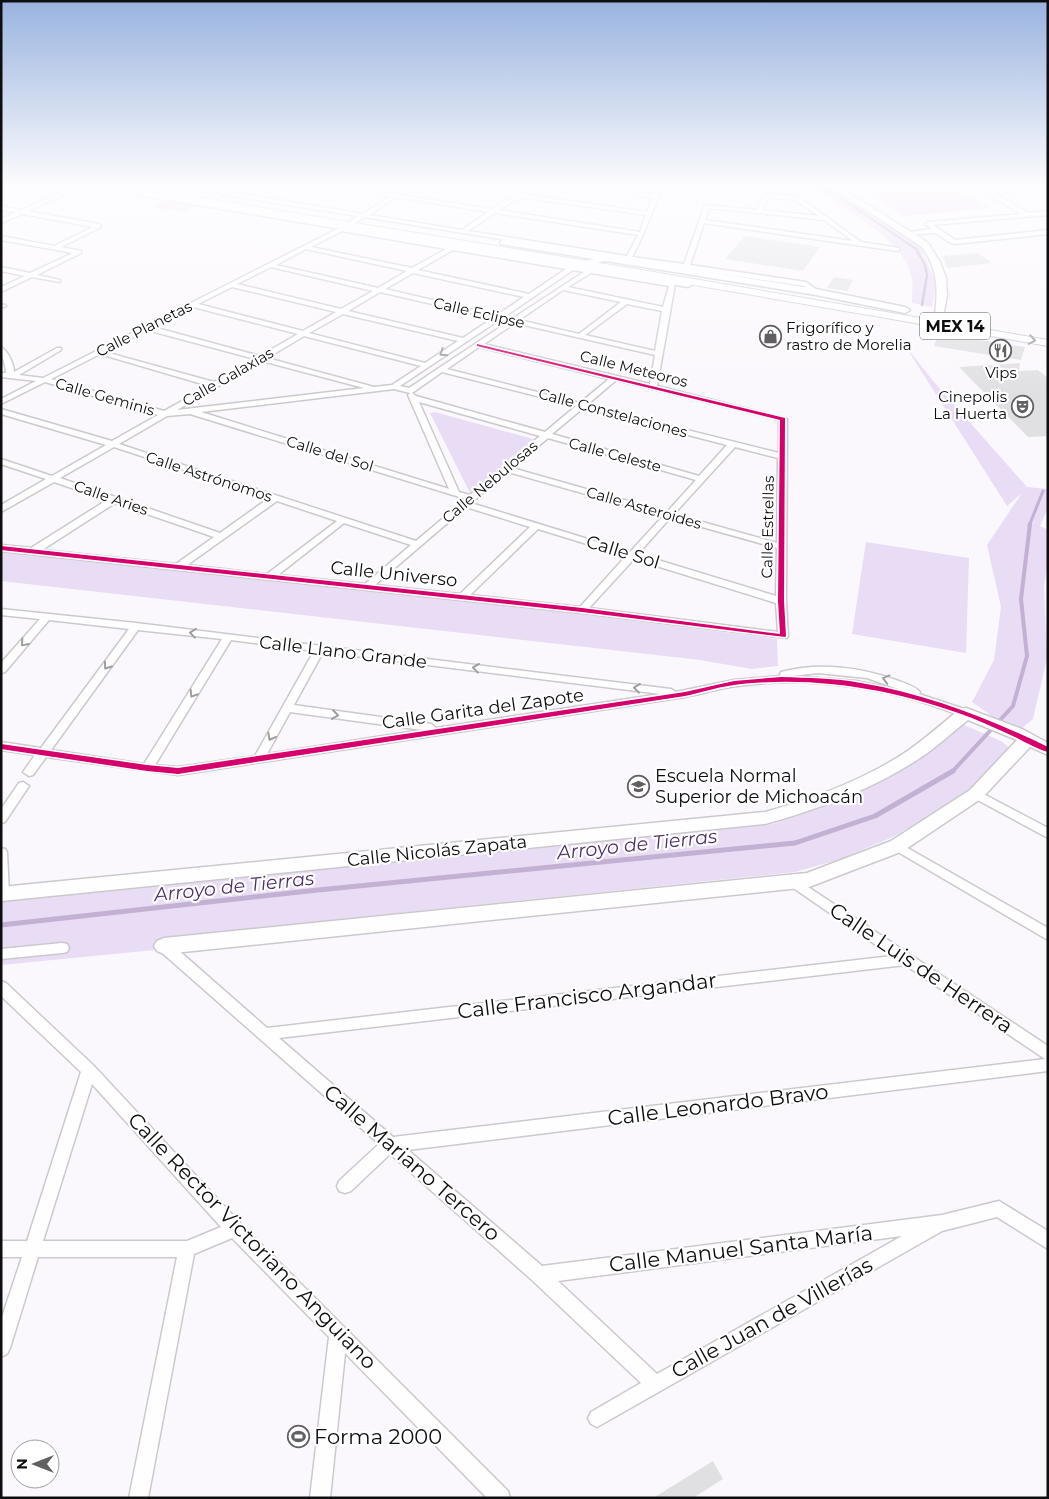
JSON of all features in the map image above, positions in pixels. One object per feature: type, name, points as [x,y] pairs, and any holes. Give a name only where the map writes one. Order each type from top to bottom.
[{"type":"main road","name":"MEX 14","points":[[534,256],[577,265],[626,264],[904,310],[1001,324]]},
{"type":"main road","name":"MEX 14","points":[[552,256],[600,264]]},
{"type":"main road","name":"MEX 14","points":[[626,264],[863,310],[1048,343]]},
{"type":"street","points":[[1,290],[71,256]]},
{"type":"street","name":"Calle Planetas","points":[[1,402],[288,256]]},
{"type":"street","points":[[345,256],[529,296]]},
{"type":"street","name":"Calle Galaxias","points":[[1,509],[412,271],[434,256]]},
{"type":"street","points":[[569,256],[626,264],[685,268],[904,310]]},
{"type":"street","points":[[626,264],[630,256]]},
{"type":"street","points":[[685,268],[689,256]]},
{"type":"street","points":[[933,256],[944,287],[940,315]]},
{"type":"street","points":[[600,264],[672,285],[658,354],[654,387]]},
{"type":"street","points":[[455,492],[412,395],[442,370],[600,264],[837,308],[863,310]]},
{"type":"street","name":"Calle Eclipse","points":[[270,265],[658,354]]},
{"type":"street","points":[[165,414],[394,387],[577,265]]},
{"type":"street","points":[[1,269],[58,281]]},
{"type":"street","points":[[232,284],[462,340]]},
{"type":"street","points":[[562,288],[666,310]]},
{"type":"street","points":[[580,336],[627,301]]},
{"type":"street","points":[[192,305],[425,365]]},
{"type":"street","points":[[147,328],[377,390]]},
{"type":"street","name":"Calle Meteoros","points":[[479,345],[783,419]]},
{"type":"street","points":[[1,349],[12,375],[59,349]]},
{"type":"street","points":[[99,352],[215,385]]},
{"type":"street","name":"Calle Constelaciones","points":[[442,370],[783,457]]},
{"type":"street","name":"Calle Geminis","points":[[1,374],[45,380],[165,414]]},
{"type":"street","name":"Calle Nebulosas","points":[[368,586],[614,378]]},
{"type":"street","name":"Calle Celeste","points":[[394,387],[412,395],[545,436],[701,478]]},
{"type":"street","name":"Calle Astrónomos","points":[[1,411],[112,444],[274,499],[416,544]]},
{"type":"street","name":"Calle del Sol","points":[[189,411],[455,492],[468,501]]},
{"type":"street","name":"Calle Estrellas","points":[[783,419],[781,601],[783,636]]},
{"type":"street","points":[[582,610],[732,445]]},
{"type":"street","name":"Calle Aries","points":[[1,462],[220,536]]},
{"type":"street","name":"Calle Asteroides","points":[[506,468],[782,546]]},
{"type":"street","points":[[179,566],[274,499]]},
{"type":"street","points":[[33,551],[114,500]]},
{"type":"street","name":"Calle Sol","points":[[468,501],[536,526],[781,601]]},
{"type":"street","points":[[270,576],[342,521]]},
{"type":"street","points":[[462,597],[536,526]]},
{"type":"street","name":"Calle Universo","points":[[1,548],[582,610],[783,636]]},
{"type":"street","name":"Calle Llano Grande","points":[[1,612],[228,637],[685,694]]},
{"type":"street","points":[[1,670],[47,617]]},
{"type":"street","points":[[29,772],[136,626]]},
{"type":"street","points":[[147,768],[228,637]]},
{"type":"street","points":[[259,758],[320,649]]},
{"type":"street","name":"Calle Garita del Zapote","points":[[1,746],[147,768],[178,770],[685,694],[741,682],[829,674],[859,683],[930,699],[971,715]]},
{"type":"street","points":[[287,708],[444,729]]},
{"type":"street","points":[[971,715],[1048,750]]},
{"type":"street","name":"Calle Nicolás Zapata","points":[[2,894],[765,818],[854,788],[914,754],[971,715]]},
{"type":"street","points":[[164,946],[809,880],[897,846],[976,794],[1023,737]]},
{"type":"street","points":[[1,818],[23,786]]},
{"type":"street","points":[[976,794],[1048,834]]},
{"type":"street","points":[[897,846],[1048,936]]},
{"type":"street","points":[[1,852],[2,894]]},
{"type":"street","name":"Calle Luis de Herrera","points":[[793,882],[1048,1054]]},
{"type":"street","name":"Calle Mariano Tercero","points":[[164,946],[539,1275],[655,1384]]},
{"type":"street","points":[[1,954],[62,948]]},
{"type":"street","name":"Calle Francisco Argandar","points":[[266,1034],[908,959]]},
{"type":"street","name":"Calle Rector Victoriano Anguiano","points":[[1,987],[89,1070],[234,1229],[501,1498]]},
{"type":"street","name":"Calle Leonardo Bravo","points":[[389,1145],[1048,1065]]},
{"type":"street","points":[[1,1348],[89,1070]]},
{"type":"street","points":[[345,1186],[389,1145]]},
{"type":"street","points":[[942,1223],[999,1209],[1048,1241]]},
{"type":"street","name":"Calle Manuel Santa María","points":[[539,1275],[942,1223]]},
{"type":"street","name":"Calle Juan de Villerías","points":[[597,1418],[942,1223]]},
{"type":"street","points":[[1,1249],[187,1249],[234,1229]]},
{"type":"street","points":[[138,1498],[187,1249]]},
{"type":"street","points":[[320,1498],[338,1332]]},
{"type":"shaded area","points":[[902,256],[924,256],[936,282],[932,307],[912,303],[912,279]]},
{"type":"shaded area","points":[[904,344],[934,382],[1027,487],[1048,489],[1048,508],[1040,526],[1048,530],[1048,560],[1044,586],[1047,658],[1033,719],[1016,733],[972,702],[994,660],[1001,607],[987,545],[1022,493],[1007,506]]},
{"type":"shaded area","points":[[435,412],[533,439],[470,493],[430,413]]},
{"type":"shaded area","points":[[866,542],[969,558],[966,653],[852,634]]},
{"type":"shaded area","points":[[1,551],[570,613],[777,639],[778,666],[752,669],[700,660],[1,581]]},
{"type":"shaded area","points":[[962,724],[1001,741],[1010,748],[969,792],[893,837],[838,860],[795,872],[169,937],[155,950],[1,965],[1,899],[773,824],[860,790]]},
{"type":"building","points":[[728,256],[814,256],[803,271],[725,259]]},
{"type":"building","points":[[943,256],[981,256],[992,263],[947,268]]},
{"type":"building","points":[[834,277],[853,280],[847,291],[827,288]]},
{"type":"building","points":[[939,333],[1025,347],[1021,360],[934,346]]},
{"type":"building","name":"Cinepolis La Huerta","points":[[1020,363],[1019,371],[1038,370],[1048,378],[1048,436],[1028,437],[959,367]]},
{"type":"building","points":[[713,1461],[723,1479],[693,1498],[653,1498]]},
{"type":"waterway","points":[[920,256],[925,265],[927,275],[922,305]]},
{"type":"waterway","name":"Arroyo de Tierras","points":[[1029,526],[1043,491]]},
{"type":"waterway","name":"Arroyo de Tierras","points":[[953,771],[1013,706],[1027,656],[1021,599],[1030,524]]},
{"type":"waterway","name":"Arroyo de Tierras","points":[[1,925],[318,890],[795,843],[875,816],[953,771]]},
{"type":"cycle path","points":[[1,548],[582,610],[783,636],[781,601],[783,419],[479,345]]},
{"type":"cycle path","points":[[1,746],[178,771],[685,694],[734,683],[781,679],[821,680],[861,685],[899,693],[975,717],[1012,732],[1048,750]]},
{"type":"place","name":"Frigorífico y rastro de Morelia","points":[[770,337]]},
{"type":"place","name":"Vips","points":[[1001,350]]},
{"type":"place","name":"Cinepolis La Huerta","points":[[1023,406]]},
{"type":"place","name":"Escuela Normal Superior de Michoacán","points":[[639,786]]},
{"type":"place","name":"Forma 2000","points":[[298,1437]]}]
